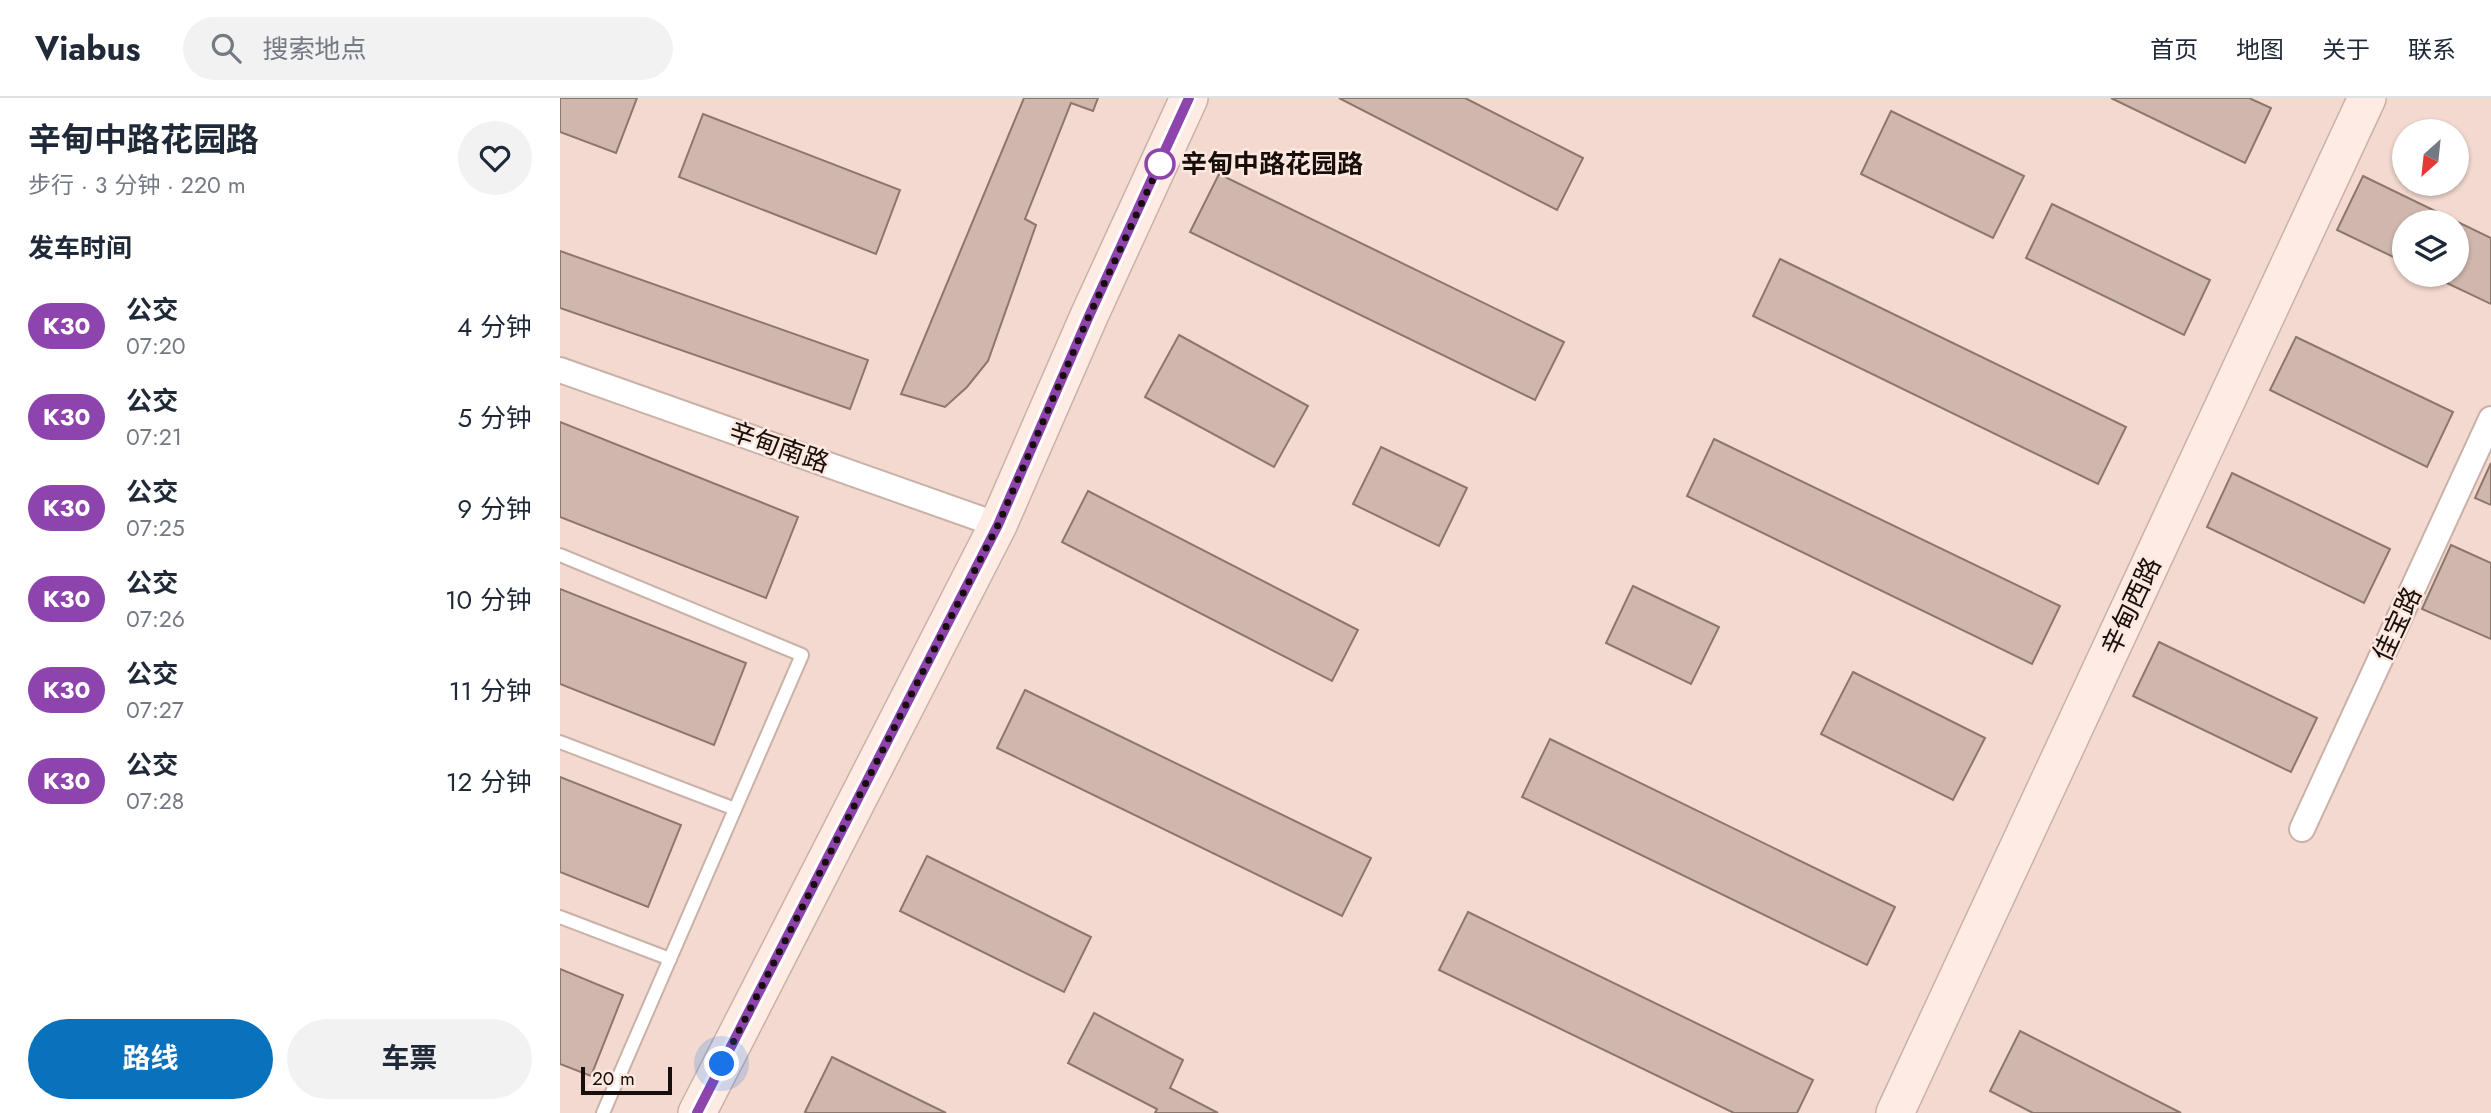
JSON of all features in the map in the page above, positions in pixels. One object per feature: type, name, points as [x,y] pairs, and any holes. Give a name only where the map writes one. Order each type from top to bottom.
[{"type":"street","points":[[697,1113],[998,525],[1089,316],[1189,98]]},
{"type":"street","name":"辛甸西路","points":[[1895,1113],[2367,98]]},
{"type":"street","name":"辛甸南路","points":[[560,370],[998,525]]},
{"type":"street","name":"佳宝路","points":[[2302,829],[2491,419]]},
{"type":"lane","points":[[560,555],[802,655],[603,1113]]},
{"type":"lane","points":[[560,742],[735,809]]},
{"type":"lane","points":[[560,917],[670,959]]},
{"type":"building","points":[[560,98],[637,98],[616,153],[560,132]]},
{"type":"building","points":[[1024,98],[1098,98],[1093,111],[1071,103],[1025,219],[1036,225],[988,361],[967,387],[945,407],[901,394]]},
{"type":"building","points":[[1339,98],[1465,98],[1583,158],[1557,210]]},
{"type":"building","points":[[2111,98],[2249,98],[2271,108],[2245,163]]},
{"type":"building","points":[[1891,111],[2024,176],[1993,238],[1861,174]]},
{"type":"building","points":[[703,114],[900,190],[876,254],[679,177]]},
{"type":"building","points":[[1219,174],[1564,342],[1535,400],[1190,232]]},
{"type":"building","points":[[2363,176],[2392,190],[2392,196],[2404,196],[2433,210],[2392,210],[2392,256],[2337,230]]},
{"type":"building","points":[[2052,204],[2210,280],[2184,335],[2026,258]]},
{"type":"building","points":[[2469,227],[2491,238],[2491,304],[2455,287],[2469,287]]},
{"type":"building","points":[[560,251],[868,360],[850,409],[560,308]]},
{"type":"building","points":[[1780,259],[2126,427],[2098,484],[1753,316]]},
{"type":"building","points":[[1179,335],[1308,406],[1274,467],[1145,397]]},
{"type":"building","points":[[2296,337],[2453,412],[2427,467],[2270,390]]},
{"type":"building","points":[[560,422],[798,517],[766,598],[560,517]]},
{"type":"building","points":[[1714,439],[2060,606],[2032,664],[1687,496]]},
{"type":"building","points":[[1381,447],[1467,488],[1439,546],[1353,504]]},
{"type":"building","points":[[2491,463],[2491,505],[2475,498]]},
{"type":"building","points":[[2232,473],[2390,549],[2364,603],[2207,527]]},
{"type":"building","points":[[1088,491],[1358,630],[1332,681],[1062,542]]},
{"type":"building","points":[[2451,545],[2491,563],[2491,639],[2422,609]]},
{"type":"building","points":[[1633,586],[1719,627],[1691,684],[1606,643]]},
{"type":"building","points":[[560,589],[746,663],[714,745],[560,684]]},
{"type":"building","points":[[2159,642],[2317,718],[2291,772],[2133,696]]},
{"type":"building","points":[[1853,672],[1985,738],[1953,800],[1821,734]]},
{"type":"building","points":[[1025,690],[1371,858],[1342,916],[997,748]]},
{"type":"building","points":[[1550,739],[1895,907],[1867,965],[1522,797]]},
{"type":"building","points":[[560,777],[681,825],[648,907],[560,872]]},
{"type":"building","points":[[927,856],[1091,937],[1064,992],[900,911]]},
{"type":"building","points":[[1468,912],[1813,1080],[1797,1113],[1734,1113],[1439,970]]},
{"type":"building","points":[[560,969],[623,995],[591,1076],[560,1064]]},
{"type":"building","points":[[1094,1013],[1183,1060],[1170,1088],[1218,1113],[1155,1113],[1157,1109],[1068,1063]]},
{"type":"building","points":[[2020,1031],[2181,1113],[2033,1113],[1990,1091]]},
{"type":"building","points":[[832,1057],[946,1113],[805,1112]]},
{"type":"bus line","name":"K30","points":[[697,1113],[998,525],[1089,316],[1189,98]]},
{"type":"place","name":"辛甸中路花园路","points":[[1160,164]]},
{"type":"route","points":[[722,1064],[998,525],[1089,316],[1160,164]]}]
